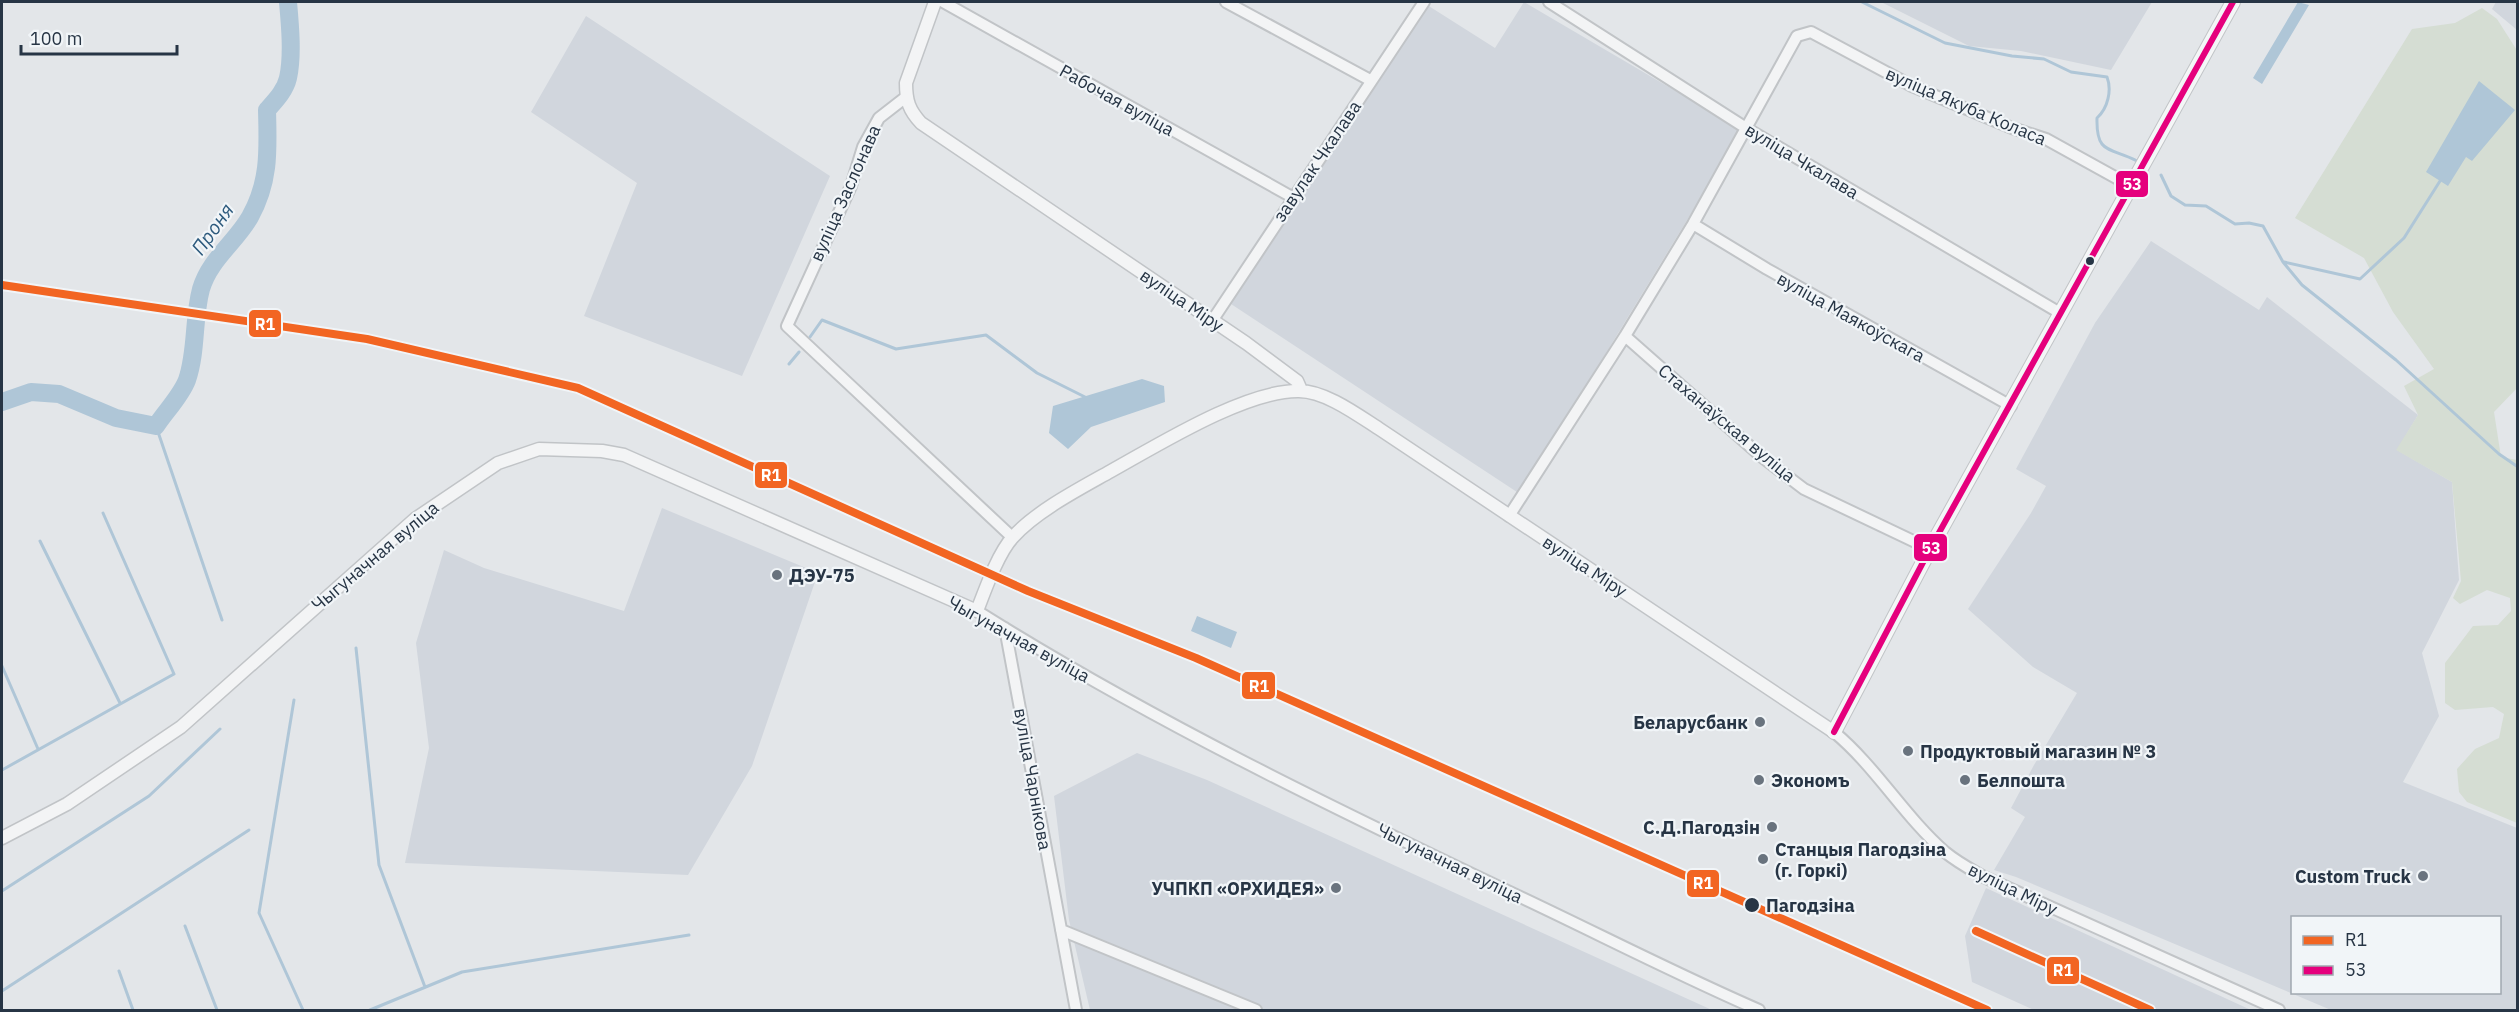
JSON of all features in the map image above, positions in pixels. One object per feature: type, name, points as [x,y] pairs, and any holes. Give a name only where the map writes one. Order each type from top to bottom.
[{"type":"main road","points":[[1834,732],[1930,549],[2234,2]]},
{"type":"street","points":[[906,97],[906,83],[935,2]]},
{"type":"street","name":"Рабочая вуліца","points":[[943,2],[1292,197]]},
{"type":"street","points":[[1226,2],[1371,80]]},
{"type":"street","name":"завулак Чкалава","points":[[1212,321],[1292,197],[1424,2]]},
{"type":"street","name":"вуліца Чкалава","points":[[1549,2],[1746,128],[2060,313]]},
{"type":"street","name":"вуліца Якуба Коласа","points":[[1746,128],[1797,36],[1811,32],[1912,87],[2012,128],[2046,139],[2131,186]]},
{"type":"street","name":"вуліца Міру","points":[[906,97],[910,111],[921,123],[1246,343],[1297,381],[1301,390],[1335,401],[1834,732],[1853,749],[1936,844],[1960,863],[1984,877],[2279,1011]]},
{"type":"street","name":"вуліца Заслонава","points":[[906,97],[879,118],[863,147],[851,186],[787,326],[1012,537]]},
{"type":"street","points":[[1509,516],[1625,336],[1693,224],[1746,128]]},
{"type":"street","name":"вуліца Маякоўскага","points":[[1693,224],[1767,269],[2011,406]]},
{"type":"street","name":"Стаханаўская вуліца","points":[[1625,336],[1762,457],[1804,489],[1930,549]]},
{"type":"street","points":[[977,611],[988,583],[1012,537],[1044,511],[1161,443],[1235,407],[1258,398],[1301,390]]},
{"type":"street","name":"Чыгуначная вуліца","points":[[2,838],[67,804],[182,727],[415,519],[498,463],[539,449],[602,451],[624,455],[977,611],[1165,722],[1249,766],[1759,1011]]},
{"type":"street","name":"вуліца Чарнікова","points":[[1005,628],[1076,1011]]},
{"type":"street","points":[[1061,930],[1256,1011]]},
{"type":"shaded area","points":[[1524,2],[1742,130],[1520,494],[1228,302],[1424,3],[1495,48]]},
{"type":"shaded area","points":[[1881,2],[2152,2],[2111,70],[2021,51],[1969,46]]},
{"type":"shaded area","points":[[2496,2],[2517,2],[2517,30],[2492,9]]},
{"type":"shaded area","points":[[2482,8],[2497,19],[2518,52],[2517,388],[2494,412],[2501,457],[2517,460],[2517,823],[2467,802],[2459,792],[2457,769],[2475,749],[2499,738],[2504,714],[2493,707],[2455,710],[2445,703],[2445,663],[2473,626],[2498,625],[2511,611],[2510,598],[2487,590],[2460,604],[2453,598],[2461,581],[2452,482],[2396,450],[2418,415],[2404,386],[2434,369],[2393,312],[2364,258],[2295,218],[2412,29],[2455,23]]},
{"type":"shaded area","points":[[586,16],[830,176],[742,376],[584,316],[637,183],[531,112]]},
{"type":"shaded area","points":[[2151,241],[2259,310],[2267,297],[2418,415],[2397,450],[2452,482],[2459,580],[2422,653],[2439,716],[2403,782],[2517,828],[2517,1010],[2331,1010],[2293,994],[2501,994],[2501,916],[2291,916],[2291,993],[2016,877],[1994,870],[2025,817],[2011,808],[2077,693],[2033,667],[1968,609],[2046,486],[2016,469],[2095,323]]},
{"type":"shaded area","points":[[662,508],[818,573],[752,766],[688,875],[405,863],[429,748],[416,643],[444,550],[484,568],[624,611]]},
{"type":"shaded area","points":[[1137,753],[1207,780],[1712,1010],[1090,1010],[1069,920],[1054,796]]},
{"type":"shaded area","points":[[1986,888],[2251,1010],[2034,1010],[1972,982],[1965,936]]},
{"type":"water","points":[[2298,2],[2309,5],[2262,84],[2253,78]]},
{"type":"water","points":[[2479,81],[2515,110],[2472,161],[2466,157],[2448,186],[2426,172]]},
{"type":"water","points":[[1142,379],[1164,386],[1165,402],[1091,427],[1068,449],[1049,433],[1053,406]]},
{"type":"water","points":[[1197,616],[1237,632],[1231,648],[1191,631]]},
{"type":"waterway","name":"Проня","points":[[2,402],[31,392],[59,394],[116,418],[156,426],[177,398],[190,369],[197,312],[205,278],[250,217],[261,191],[267,152],[267,110],[285,87],[290,69],[291,40],[288,2]]},
{"type":"waterway","points":[[1862,2],[1945,43],[2012,56],[2044,59],[2071,72],[2107,77],[2108,99],[2097,118],[2099,138],[2106,148],[2137,161]]},
{"type":"waterway","points":[[2161,175],[2171,196],[2185,205],[2206,206],[2235,224],[2249,223],[2263,226],[2283,262],[2302,285],[2396,360],[2499,454],[2518,467]]},
{"type":"waterway","points":[[2284,262],[2360,279],[2404,238],[2440,181]]},
{"type":"waterway","points":[[810,337],[822,320],[896,349],[986,335],[1037,373],[1087,398]]},
{"type":"waterway","points":[[789,364],[799,352]]},
{"type":"waterway","points":[[156,426],[222,620]]},
{"type":"waterway","points":[[2,770],[174,674],[103,513]]},
{"type":"waterway","points":[[40,541],[120,703]]},
{"type":"waterway","points":[[356,648],[379,865],[425,987]]},
{"type":"waterway","points":[[2,666],[38,749]]},
{"type":"waterway","points":[[294,700],[259,913],[303,1010]]},
{"type":"waterway","points":[[2,891],[149,796],[220,729]]},
{"type":"waterway","points":[[2,991],[249,830]]},
{"type":"waterway","points":[[185,926],[217,1010]]},
{"type":"waterway","points":[[370,1010],[462,972],[689,935]]},
{"type":"waterway","points":[[119,971],[133,1010]]},
{"type":"transit line","name":"53","points":[[1834,732],[1930,549],[2233,2]]},
{"type":"transit line","name":"R1","points":[[2,285],[367,339],[578,388],[1028,591],[1196,658],[1987,1010]]},
{"type":"transit line","name":"R1","points":[[1976,931],[2150,1010]]},
{"type":"place","name":"ДЭУ-75","points":[[777,575]]},
{"type":"place","name":"Беларусбанк","points":[[1760,722]]},
{"type":"place","name":"Продуктовый магазин № 3","points":[[1908,751]]},
{"type":"place","name":"Экономъ","points":[[1759,780]]},
{"type":"place","name":"Белпошта","points":[[1965,780]]},
{"type":"place","name":"С.Д.Пагодзін","points":[[1772,827]]},
{"type":"place","name":"Станцыя Пагодзіна (г. Горкі)","points":[[1763,859]]},
{"type":"place","name":"Custom Truck","points":[[2423,876]]},
{"type":"place","name":"УЧПКП «ОРХИДЕЯ»","points":[[1336,888]]},
{"type":"place","name":"Пагодзіна","points":[[1752,905]]}]
